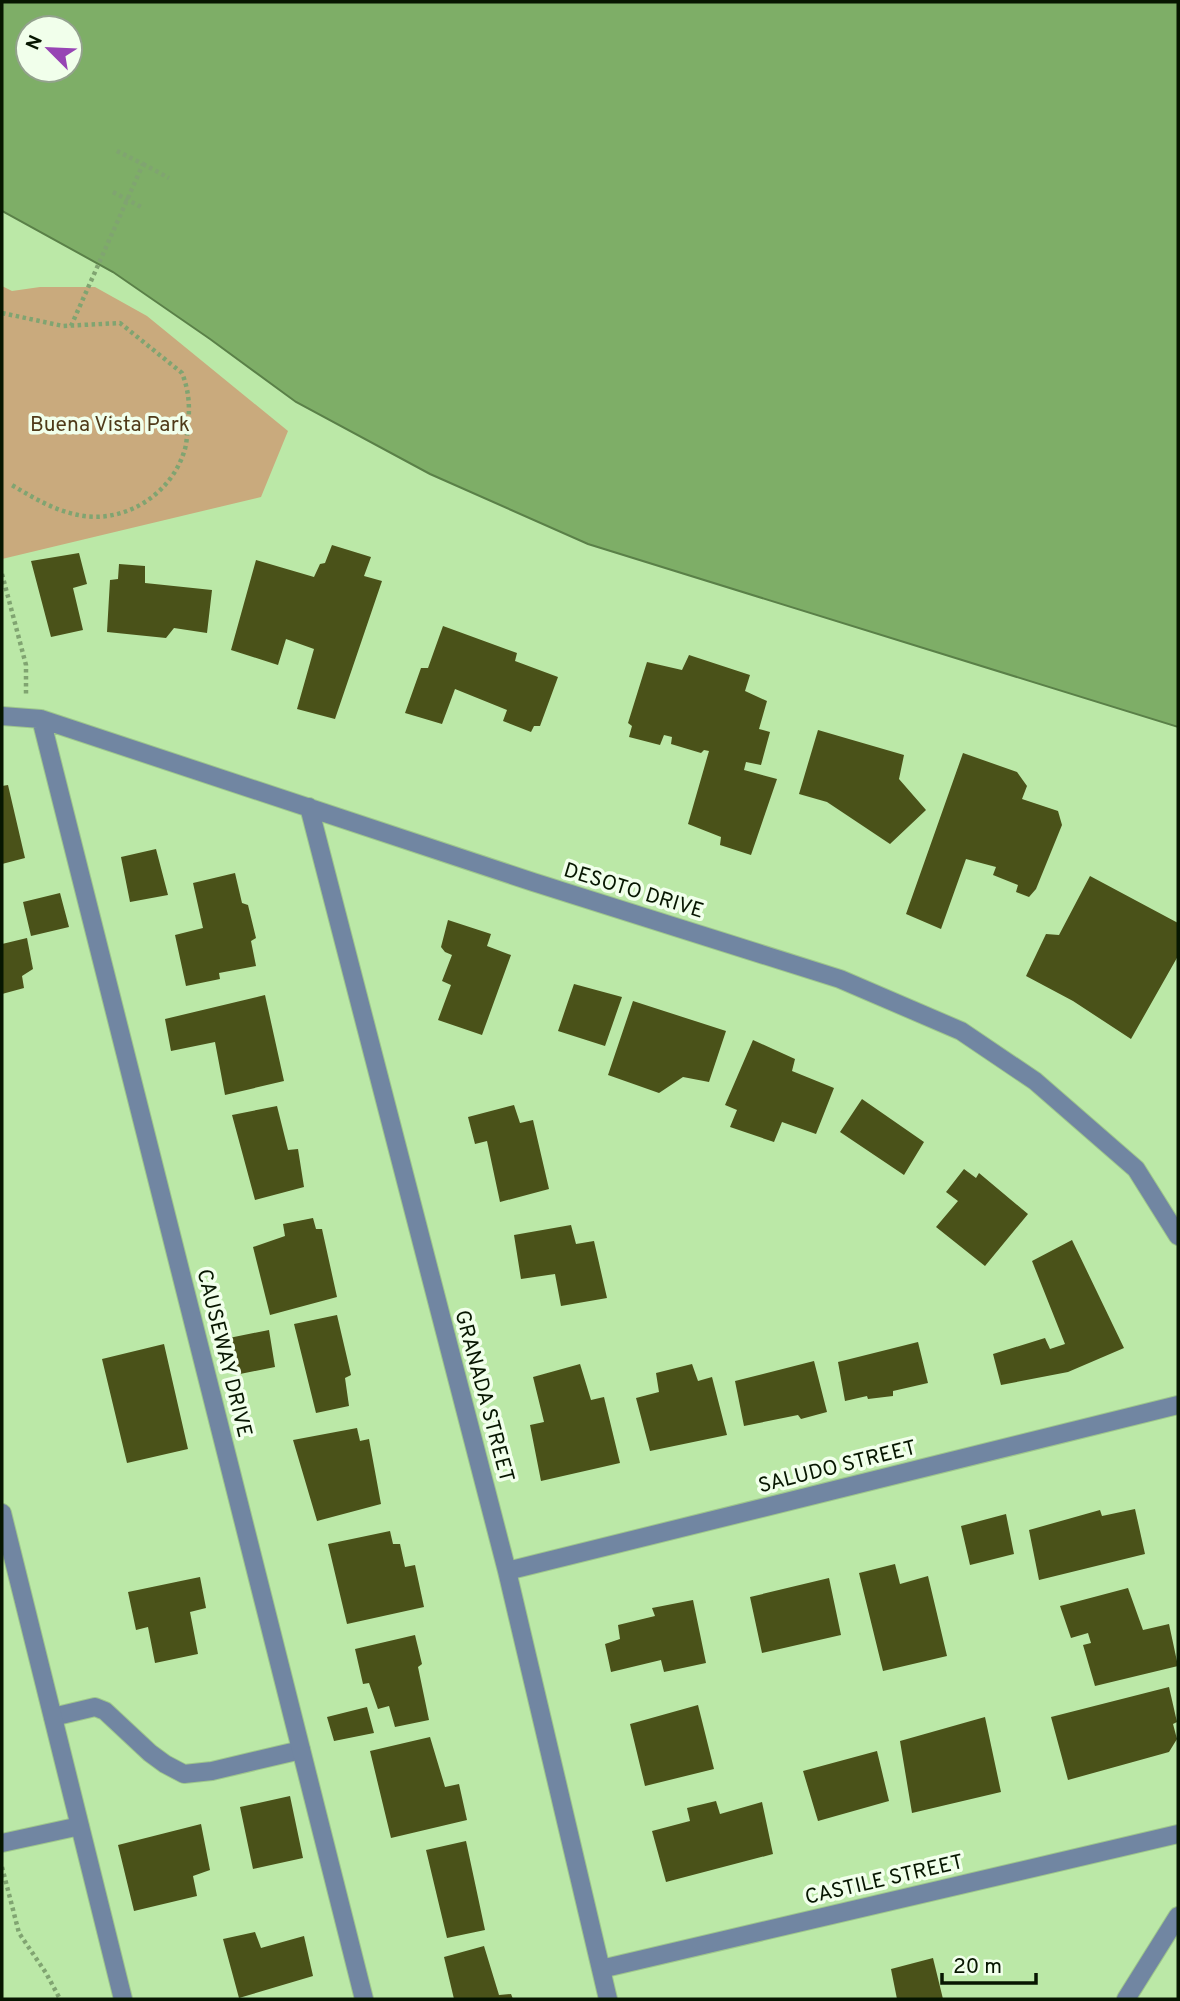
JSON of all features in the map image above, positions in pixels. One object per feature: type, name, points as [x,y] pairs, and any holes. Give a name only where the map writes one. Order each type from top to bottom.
[{"type":"street","name":"DESOTO DRIVE","points":[[2,716],[33,718],[557,890],[840,979],[961,1031],[1035,1081],[1136,1170],[1178,1236]]},
{"type":"street","name":"CAUSEWAY DRIVE","points":[[33,718],[364,1999]]},
{"type":"street","name":"GRANADA STREET","points":[[309,807],[507,1571],[608,1999]]},
{"type":"street","name":"SALUDO STREET","points":[[507,1571],[1178,1405]]},
{"type":"street","points":[[2,1513],[123,1999]]},
{"type":"street","points":[[53,1717],[95,1707],[105,1711],[150,1753],[184,1774],[212,1771],[301,1750]]},
{"type":"street","points":[[2,1843],[80,1826]]},
{"type":"street","name":"CASTILE STREET","points":[[601,1969],[1178,1834]]},
{"type":"street","points":[[1126,1999],[1178,1916]]},
{"type":"path","points":[[115,150],[169,178]]},
{"type":"path","points":[[71,326],[143,164]]},
{"type":"path","points":[[113,192],[143,208]]},
{"type":"path","points":[[2,313],[63,326],[120,323],[182,373],[190,403],[185,450],[172,477],[147,502],[118,515],[86,516],[55,510],[10,484]]},
{"type":"path","points":[[2,574],[26,665],[33,718]]},
{"type":"path","points":[[2,1867],[19,1933],[60,1999]]},
{"type":"green space","name":"Buena Vista Park","points":[[2,286],[12,291],[40,287],[95,287],[147,316],[288,431],[261,497],[2,559]]},
{"type":"shaded area","points":[[2,2],[1178,2],[1178,727],[588,544],[430,474],[296,402],[113,272],[2,211]]},
{"type":"building","points":[[332,545],[371,557],[364,576],[382,581],[335,719],[297,709],[314,649],[286,639],[278,665],[231,650],[256,560],[314,577],[320,564],[325,563]]},
{"type":"building","points":[[79,553],[87,584],[73,588],[83,630],[51,637],[31,561]]},
{"type":"building","points":[[119,564],[145,566],[145,583],[212,590],[207,633],[174,628],[166,638],[107,632],[110,580],[118,579]]},
{"type":"building","points":[[443,626],[517,653],[515,661],[558,677],[540,726],[534,726],[531,732],[503,721],[507,710],[455,689],[442,724],[405,713],[421,668],[428,668]]},
{"type":"building","points":[[689,655],[750,675],[745,691],[767,701],[759,729],[770,732],[761,765],[746,762],[744,770],[777,779],[751,855],[720,845],[721,837],[688,824],[709,751],[704,750],[701,753],[671,744],[672,737],[664,735],[660,745],[629,737],[632,726],[628,723],[647,662],[682,670]]},
{"type":"building","points":[[818,730],[904,755],[899,779],[926,810],[890,844],[827,802],[799,794]]},
{"type":"building","points":[[963,753],[1017,772],[1027,786],[1022,799],[1058,811],[1062,825],[1036,889],[1029,897],[1016,892],[1018,885],[993,875],[996,867],[966,859],[941,929],[906,914]]},
{"type":"building","points":[[8,785],[25,858],[2,864],[2,786]]},
{"type":"building","points":[[156,849],[168,895],[130,902],[121,857]]},
{"type":"building","points":[[235,873],[242,903],[248,905],[256,938],[251,941],[256,966],[219,973],[220,979],[186,986],[175,935],[203,928],[193,883]]},
{"type":"building","points":[[1090,876],[1178,923],[1178,956],[1131,1039],[1073,1001],[1026,976],[1046,934],[1059,935]]},
{"type":"building","points":[[60,893],[69,927],[31,936],[23,902]]},
{"type":"building","points":[[448,920],[491,934],[487,946],[511,955],[482,1035],[438,1020],[451,985],[442,981],[452,955],[441,947]]},
{"type":"building","points":[[27,938],[33,969],[22,976],[24,988],[2,994],[2,944]]},
{"type":"building","points":[[574,984],[622,997],[605,1046],[558,1031]]},
{"type":"building","points":[[265,995],[284,1081],[225,1095],[215,1042],[171,1051],[165,1019]]},
{"type":"building","points":[[633,1001],[726,1031],[709,1082],[683,1077],[659,1093],[608,1075]]},
{"type":"building","points":[[753,1040],[795,1059],[792,1071],[834,1088],[816,1134],[782,1122],[774,1142],[730,1127],[737,1110],[725,1105]]},
{"type":"building","points":[[862,1099],[924,1142],[904,1175],[840,1132]]},
{"type":"building","points":[[514,1105],[520,1123],[533,1120],[549,1189],[500,1202],[487,1141],[475,1144],[468,1117]]},
{"type":"building","points":[[277,1106],[288,1150],[298,1149],[304,1187],[255,1200],[232,1115]]},
{"type":"building","points":[[964,1169],[976,1178],[979,1173],[1028,1214],[985,1266],[936,1227],[958,1201],[946,1192]]},
{"type":"building","points":[[313,1218],[316,1229],[322,1229],[337,1297],[270,1315],[253,1247],[285,1236],[283,1224]]},
{"type":"building","points":[[571,1225],[576,1244],[594,1241],[607,1298],[561,1306],[555,1274],[521,1279],[514,1235]]},
{"type":"building","points":[[1072,1240],[1124,1348],[1068,1372],[1001,1385],[993,1354],[1045,1338],[1050,1349],[1065,1344],[1032,1261]]},
{"type":"building","points":[[337,1315],[351,1375],[345,1378],[349,1406],[316,1413],[294,1324]]},
{"type":"building","points":[[269,1330],[275,1367],[235,1375],[229,1338]]},
{"type":"building","points":[[918,1342],[928,1383],[893,1391],[893,1396],[868,1399],[867,1396],[845,1401],[838,1362]]},
{"type":"building","points":[[164,1344],[188,1449],[127,1463],[102,1359]]},
{"type":"building","points":[[814,1361],[827,1412],[801,1419],[798,1415],[744,1426],[735,1381]]},
{"type":"building","points":[[580,1364],[591,1400],[604,1397],[620,1463],[541,1481],[530,1425],[544,1422],[533,1377]]},
{"type":"building","points":[[692,1364],[698,1381],[712,1377],[727,1435],[650,1451],[636,1398],[659,1392],[656,1373]]},
{"type":"building","points":[[357,1428],[360,1441],[369,1439],[381,1504],[317,1521],[293,1440]]},
{"type":"building","points":[[1135,1509],[1145,1554],[1039,1580],[1029,1530],[1100,1510],[1102,1516]]},
{"type":"building","points":[[1006,1514],[1014,1554],[970,1565],[961,1526]]},
{"type":"building","points":[[390,1531],[393,1544],[400,1544],[405,1567],[415,1565],[424,1607],[347,1624],[328,1544]]},
{"type":"building","points":[[895,1564],[900,1584],[928,1576],[947,1656],[883,1671],[859,1573]]},
{"type":"building","points":[[200,1577],[206,1608],[190,1612],[198,1654],[155,1663],[148,1627],[136,1630],[128,1592]]},
{"type":"building","points":[[829,1578],[841,1635],[762,1653],[750,1597]]},
{"type":"building","points":[[1128,1588],[1143,1630],[1169,1624],[1178,1666],[1095,1686],[1083,1645],[1091,1643],[1088,1633],[1071,1638],[1060,1606]]},
{"type":"building","points":[[693,1600],[706,1663],[664,1672],[661,1660],[611,1672],[605,1644],[620,1639],[618,1625],[655,1616],[652,1608]]},
{"type":"building","points":[[415,1635],[422,1664],[418,1667],[429,1720],[395,1727],[389,1706],[378,1709],[369,1683],[363,1684],[355,1649]]},
{"type":"building","points":[[1169,1687],[1177,1722],[1173,1724],[1177,1739],[1169,1752],[1068,1780],[1051,1717]]},
{"type":"building","points":[[698,1705],[714,1769],[645,1786],[630,1724]]},
{"type":"building","points":[[367,1707],[374,1733],[334,1741],[327,1717]]},
{"type":"building","points":[[985,1717],[1001,1792],[912,1813],[900,1741]]},
{"type":"building","points":[[430,1737],[445,1787],[459,1784],[467,1820],[391,1838],[370,1751]]},
{"type":"building","points":[[877,1751],[889,1801],[818,1821],[803,1771]]},
{"type":"building","points":[[290,1796],[303,1858],[253,1869],[240,1807]]},
{"type":"building","points":[[716,1801],[720,1814],[762,1802],[773,1854],[666,1882],[652,1831],[690,1821],[687,1808]]},
{"type":"building","points":[[201,1824],[210,1870],[193,1876],[197,1896],[134,1911],[118,1845]]},
{"type":"building","points":[[466,1841],[485,1930],[447,1938],[426,1850]]},
{"type":"building","points":[[255,1932],[261,1948],[304,1936],[313,1976],[239,1998],[223,1939]]},
{"type":"building","points":[[484,1946],[499,1995],[511,1994],[513,1999],[454,1999],[444,1957]]},
{"type":"building","points":[[933,1958],[943,1999],[897,1999],[891,1969]]}]
